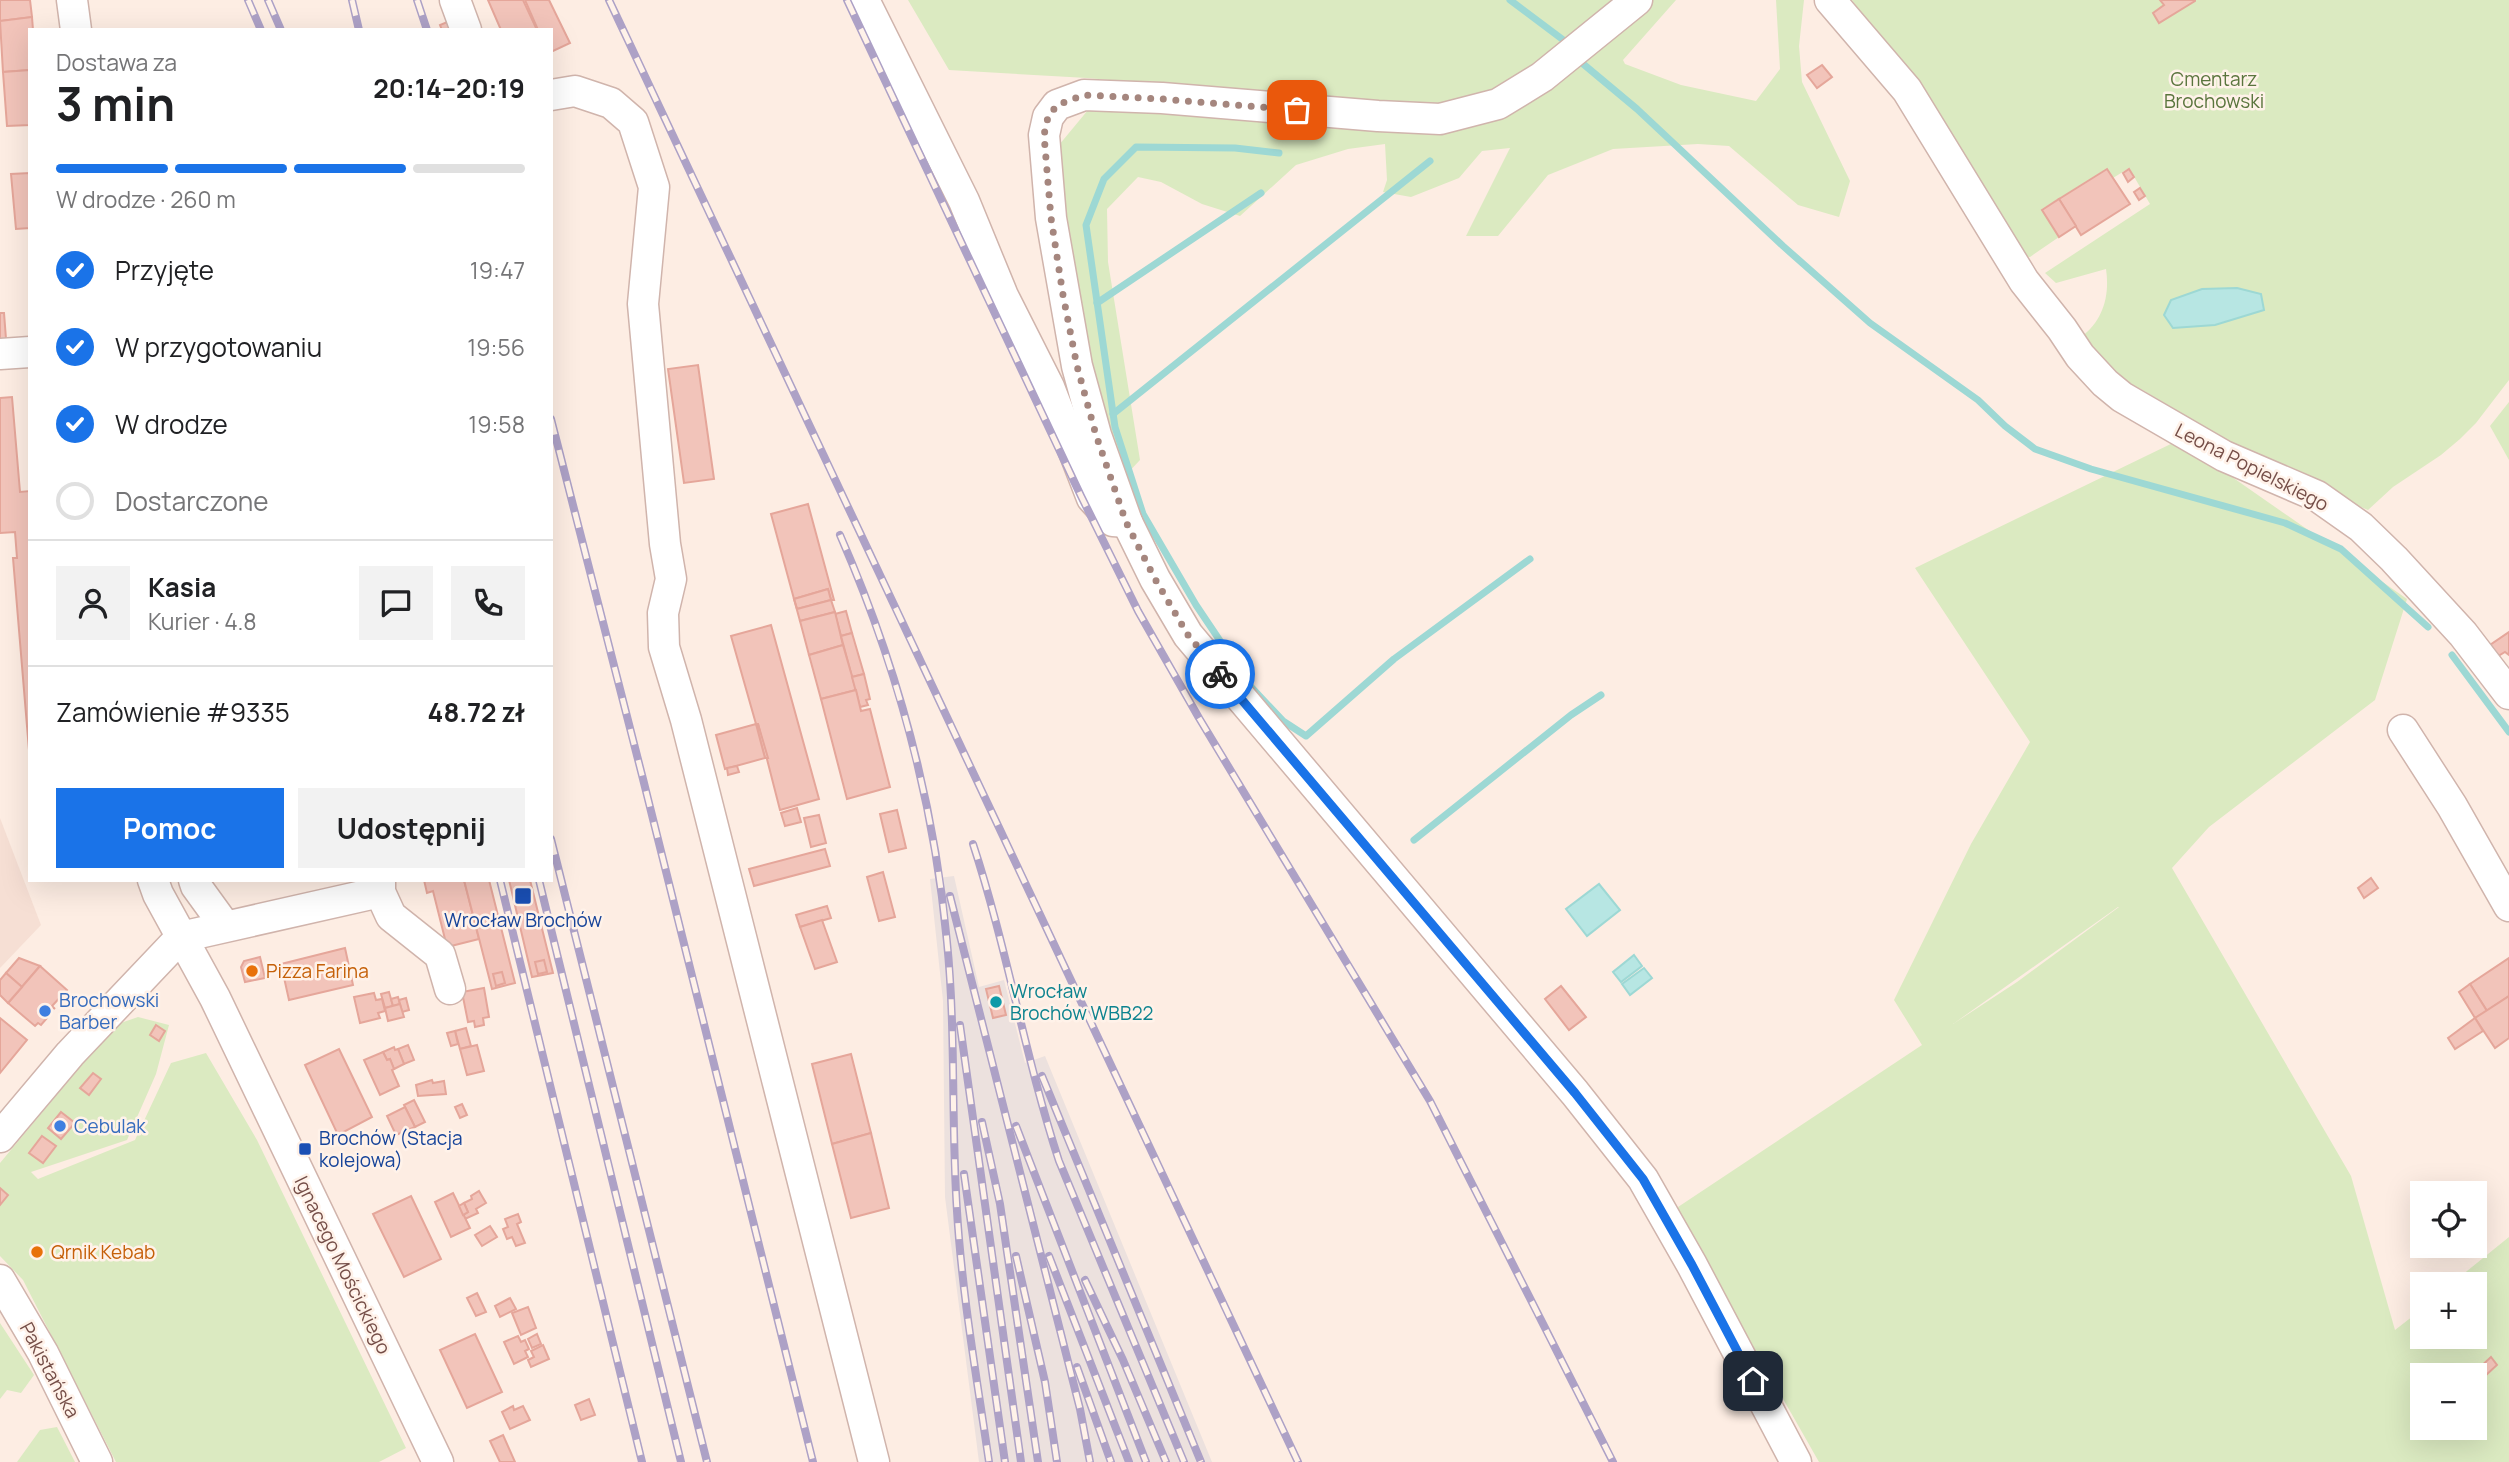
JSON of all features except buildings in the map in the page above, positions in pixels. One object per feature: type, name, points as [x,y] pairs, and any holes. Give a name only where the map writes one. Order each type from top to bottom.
[{"type":"street","points":[[72,0],[75,28]]},
{"type":"street","points":[[455,0],[465,28]]},
{"type":"street","points":[[864,0],[964,201],[1003,296],[1049,387],[1092,498],[1113,521],[1126,522]]},
{"type":"street","points":[[1637,0],[1542,77],[1498,104],[1440,119],[1084,95],[1057,105],[1038,120],[1044,135],[1051,218],[1077,366],[1096,435],[1126,522],[1155,579],[1188,635],[1575,1093],[1643,1179],[1692,1265],[1796,1462]]},
{"type":"street","name":"Leona Popielskiego","points":[[1830,0],[1907,90],[2024,281],[2080,356],[2105,383],[2122,397],[2224,456],[2317,496],[2361,527],[2463,634],[2509,694]]},
{"type":"street","points":[[553,94],[575,91],[611,103],[633,122],[654,187],[643,304],[665,544],[671,579],[663,613],[664,647],[686,720],[874,1462]]},
{"type":"street","points":[[0,354],[28,352]]},
{"type":"street","points":[[2403,730],[2452,806],[2509,906]]},
{"type":"street","name":"Ignacego Mościckiego","points":[[154,882],[215,998],[429,1459]]},
{"type":"street","points":[[195,882],[225,926]]},
{"type":"street","points":[[0,1137],[70,1054],[181,937],[380,886],[391,916],[440,955],[450,989]]},
{"type":"street","name":"Pakistańska","points":[[0,1280],[43,1353],[97,1462]]},
{"type":"shaded area","points":[[0,818],[41,925],[0,968]]},
{"type":"shaded area","points":[[954,876],[979,987],[1004,980],[1025,1063],[1045,1056],[1212,1462],[979,1462],[945,1197],[943,1001],[930,879]]},
{"type":"green space","points":[[908,0],[1624,0],[1504,88],[1444,107],[1087,78],[949,70]]},
{"type":"green space","points":[[1650,0],[1676,0],[1623,60],[1625,64],[1681,85],[1756,101],[1780,69],[1776,0],[1804,0],[1799,46],[1802,82],[1850,181],[1839,217],[1798,205],[1729,146],[1698,144],[1613,149],[1548,175],[1498,236],[1466,236],[1510,148],[1482,151],[1459,178],[1411,197],[1383,192],[1387,180],[1385,144],[1348,149],[1296,165],[1240,216],[1202,204],[1161,182],[1138,177],[1107,209],[1108,262],[1140,460],[1125,476],[1103,428],[1056,184],[1059,145],[1088,110],[1140,107],[1253,121],[1404,131],[1462,122]]},
{"type":"green space","name":"Cmentarz Brochowski","points":[[1852,0],[2509,0],[2509,380],[2460,439],[2393,487],[2368,510],[2321,490],[2224,439],[2141,389],[2124,384],[2081,337],[2100,316],[2106,298],[2106,269],[2056,283],[2045,273],[2150,204],[2129,168],[2113,178],[2106,169],[2042,209],[2059,237],[2030,257],[2020,256],[1896,63]],"holes":[[[2237,288],[2263,310],[2215,325],[2174,328],[2165,315],[2171,300],[2202,289]]]},
{"type":"green space","points":[[2509,402],[2509,460],[2490,426]]},
{"type":"green space","points":[[2179,440],[2407,599],[2375,700],[2209,827],[2172,868],[2351,1176],[2395,1330],[2410,1318],[2410,1349],[2487,1349],[2487,1272],[2466,1272],[2483,1258],[2487,1258],[2487,1255],[2509,1237],[2509,1462],[1819,1462],[1675,1209],[1922,1045],[1894,1000],[1971,844],[2030,742],[1915,568]],"holes":[[[2119,907],[2017,982],[1953,1024]]]},
{"type":"green space","points":[[138,1017],[169,1025],[156,1074],[127,1140],[31,1172],[38,1179],[135,1140],[171,1063],[206,1053],[257,1140],[406,1448],[379,1462],[116,1462],[23,1280],[0,1256],[0,1163],[115,1025]],"holes":[[[93,1073],[100,1079],[89,1095],[81,1089]],[[61,1112],[74,1123],[61,1139],[48,1128]],[[42,1136],[56,1146],[43,1163],[29,1153]]]},
{"type":"green space","points":[[0,1323],[34,1375],[21,1393],[7,1390],[0,1399]]},
{"type":"green space","points":[[57,1427],[75,1462],[17,1462],[40,1430]]},
{"type":"water","points":[[2237,288],[2261,294],[2264,310],[2215,325],[2173,328],[2164,315],[2171,300],[2202,289]]},
{"type":"water","points":[[1599,884],[1620,910],[1587,936],[1566,909]]},
{"type":"water","points":[[1634,955],[1642,966],[1621,982],[1613,972]]},
{"type":"water","points":[[1644,968],[1652,978],[1630,995],[1622,984]]},
{"type":"waterway","points":[[1510,0],[1566,42]]},
{"type":"waterway","points":[[1582,63],[1637,109],[1783,246],[1870,323],[1978,400],[2005,426],[2035,449],[2091,469],[2285,523],[2341,549],[2428,627]]},
{"type":"waterway","points":[[1279,153],[1235,148],[1136,147],[1104,179],[1086,225],[1115,427],[1143,514],[1196,605],[1251,687],[1283,721],[1306,736],[1394,659],[1530,559]]},
{"type":"waterway","points":[[1113,414],[1430,161]]},
{"type":"waterway","points":[[1097,303],[1261,193]]},
{"type":"waterway","points":[[2452,655],[2509,732]]},
{"type":"waterway","points":[[1414,840],[1571,715],[1601,695]]},
{"type":"railway","points":[[248,0],[260,28]]},
{"type":"railway","points":[[268,0],[280,28]]},
{"type":"railway","points":[[352,0],[359,28]]},
{"type":"railway","points":[[417,0],[426,28]]},
{"type":"railway","points":[[609,0],[1298,1462]]},
{"type":"railway","points":[[847,0],[1138,611],[1199,718],[1430,1101],[1613,1462]]},
{"type":"railway","points":[[553,427],[813,1462]]},
{"type":"railway","points":[[840,535],[879,633],[895,683],[910,734],[933,837],[950,975],[959,1242],[989,1462]]},
{"type":"railway","points":[[973,844],[1059,1161],[1184,1462]]},
{"type":"railway","points":[[553,847],[707,1462]]},
{"type":"railway","points":[[500,882],[642,1462]]},
{"type":"railway","points":[[539,882],[681,1462]]},
{"type":"railway","points":[[950,896],[1080,1409],[1090,1462]]},
{"type":"railway","points":[[960,1025],[1021,1462]]},
{"type":"railway","points":[[1042,1076],[1201,1462]]},
{"type":"railway","points":[[982,1122],[1000,1204],[1038,1462]]},
{"type":"railway","points":[[1016,1126],[1146,1462]]},
{"type":"railway","points":[[964,1174],[1005,1462]]},
{"type":"railway","points":[[1016,1256],[1045,1382],[1057,1462]]},
{"type":"railway","points":[[1049,1256],[1129,1462]]},
{"type":"railway","points":[[1085,1280],[1123,1360],[1166,1462]]},
{"type":"railway","points":[[1077,1367],[1111,1462]]},
{"type":"way so far","points":[[1220,674],[1188,635],[1155,579],[1126,522],[1096,435],[1077,366],[1063,295],[1051,218],[1044,135],[1048,117],[1057,105],[1084,95],[1297,110]]},
{"type":"place","name":"Wrocław Brochów","points":[[523,896]]},
{"type":"place","name":"Pizza Farina","points":[[252,971]]},
{"type":"place","name":"Wrocław Brochów WBB22","points":[[996,1002]]},
{"type":"place","name":"Brochowski Barber","points":[[45,1011]]},
{"type":"place","name":"Cebulak","points":[[60,1126]]},
{"type":"place","name":"Brochów (Stacja kolejowa)","points":[[305,1149]]},
{"type":"place","name":"Qrnik Kebab","points":[[37,1252]]},
{"type":"route","points":[[1220,674],[1575,1093],[1643,1179],[1753,1381]]}]
